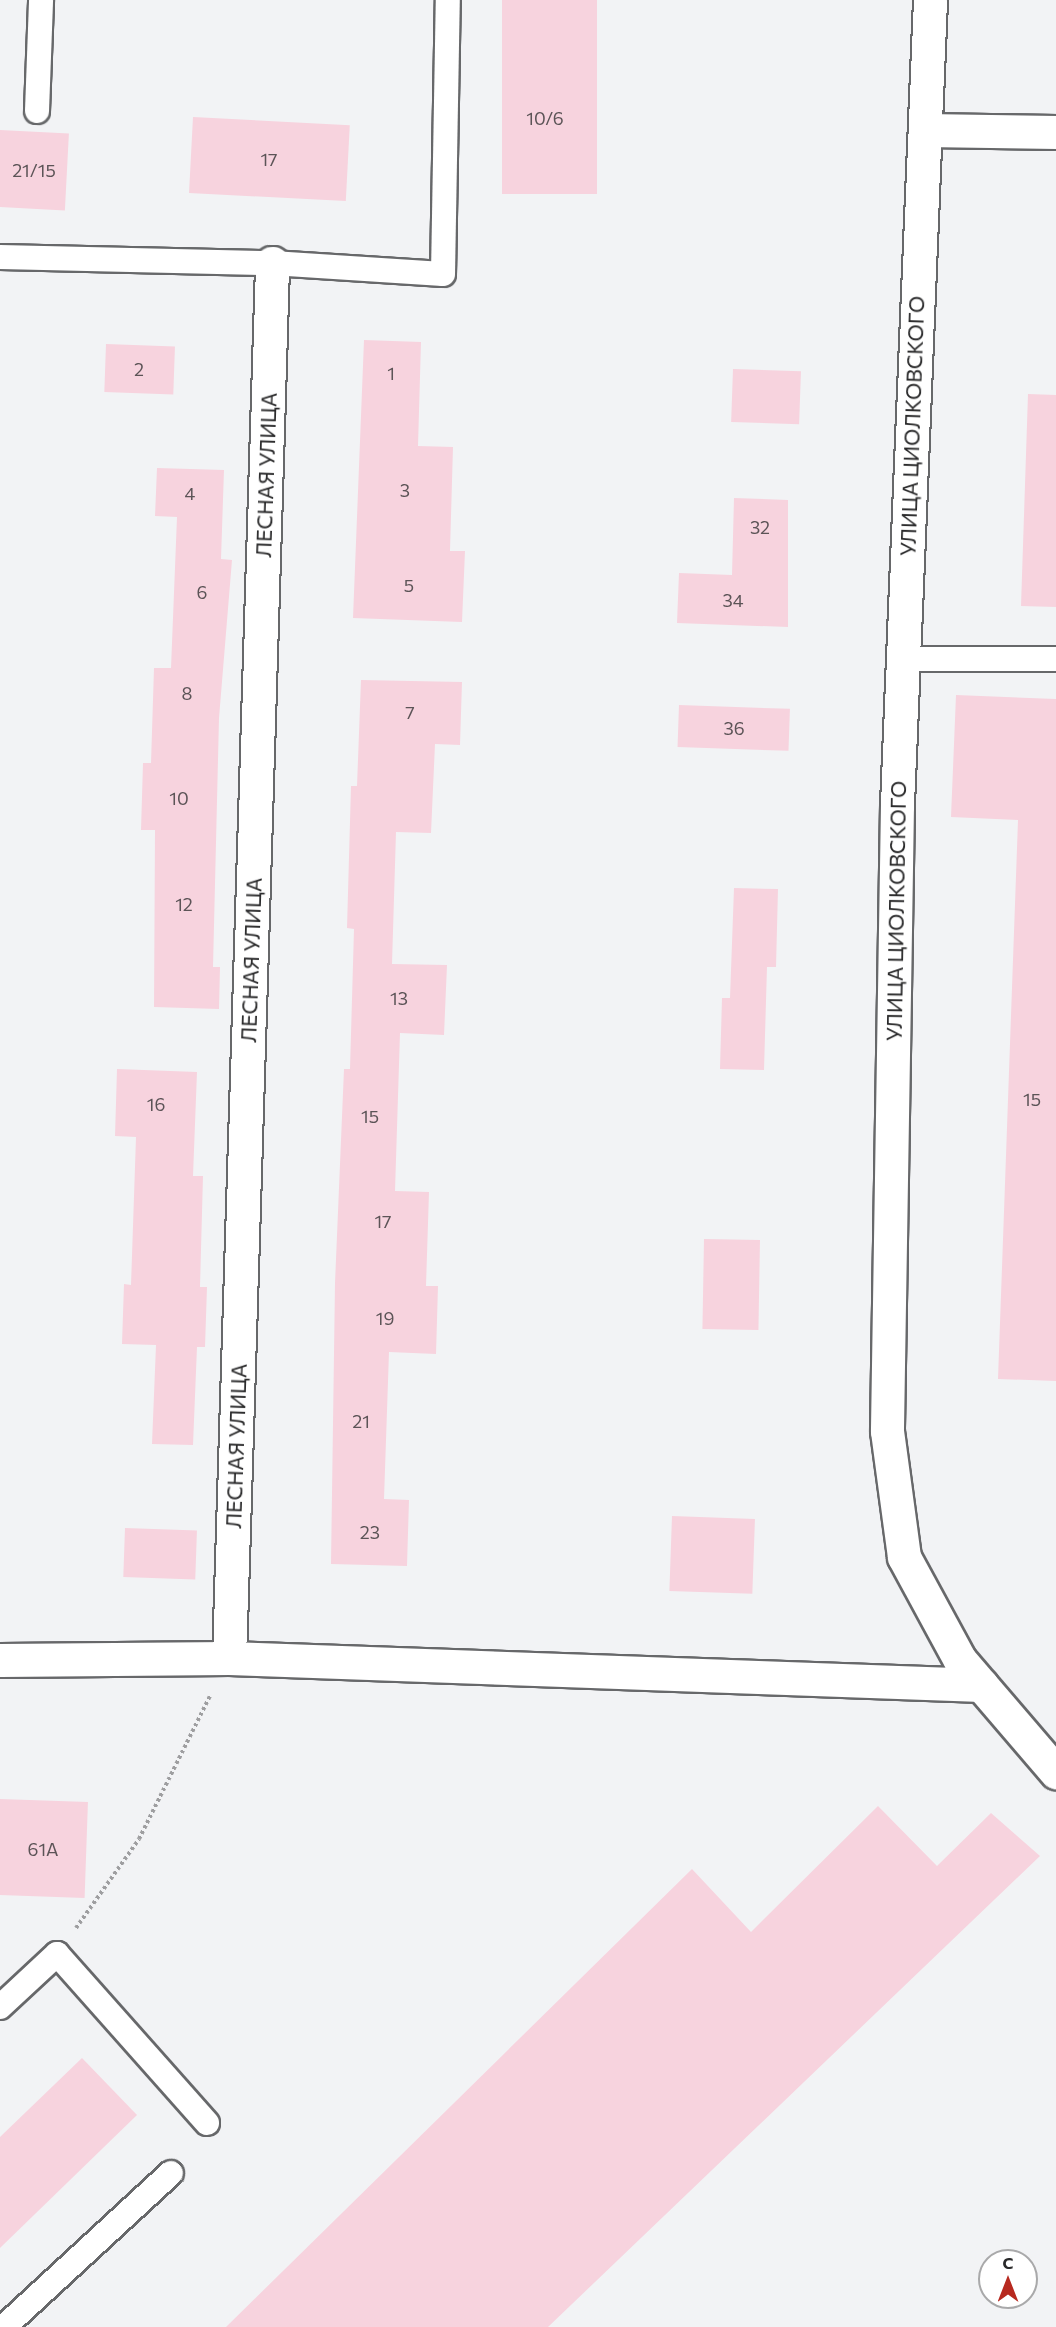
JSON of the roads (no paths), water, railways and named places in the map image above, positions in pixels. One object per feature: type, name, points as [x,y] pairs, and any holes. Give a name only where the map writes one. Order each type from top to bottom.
[{"type":"street","name":"УЛИЦА ЦИОЛКОВСКОГО","points":[[930,0],[903,659],[887,1431],[903,1557],[960,1660],[1053,1761]]},
{"type":"street","points":[[925,129],[1056,132]]},
{"type":"street","name":"ЛЕСНАЯ УЛИЦА","points":[[229,1658],[272,263]]},
{"type":"street","points":[[0,1660],[229,1658],[982,1685]]},
{"type":"lane","points":[[37,111],[42,0]]},
{"type":"lane","points":[[0,257],[272,263],[443,274],[448,0]]},
{"type":"lane","points":[[903,659],[1056,659]]},
{"type":"lane","points":[[0,2007],[57,1954],[207,2123]]},
{"type":"lane","points":[[4,2327],[171,2173]]}]
